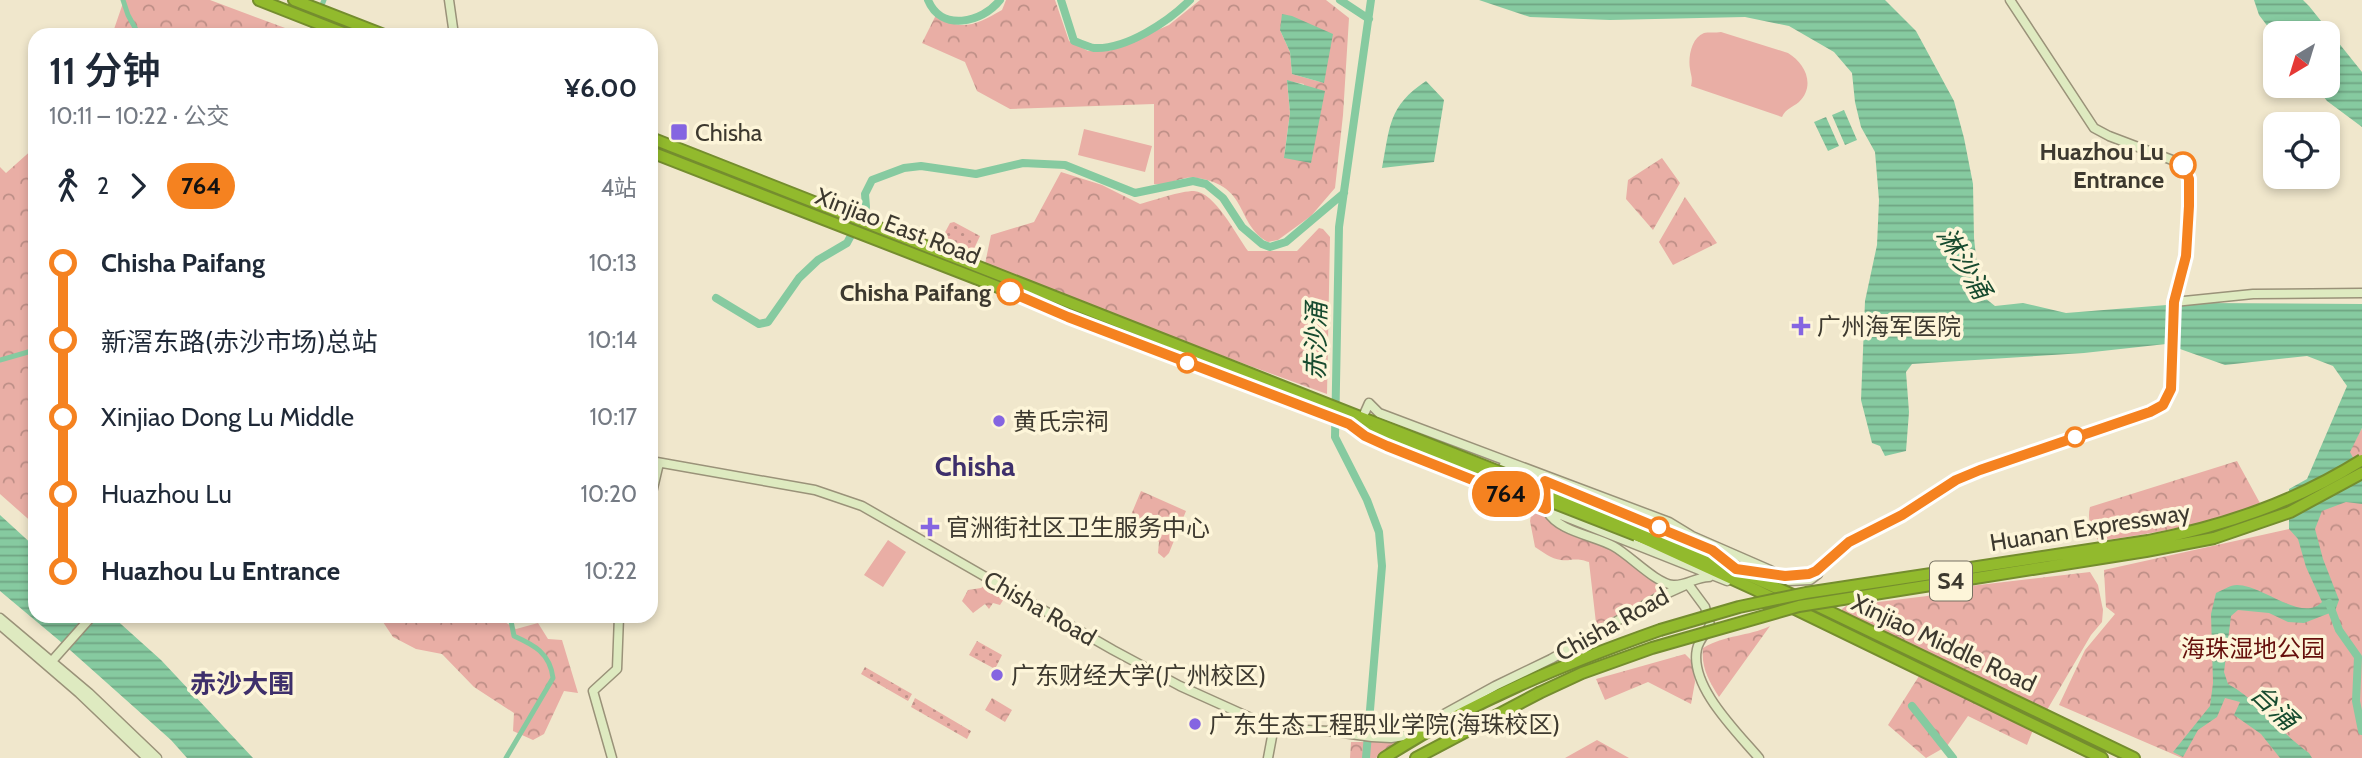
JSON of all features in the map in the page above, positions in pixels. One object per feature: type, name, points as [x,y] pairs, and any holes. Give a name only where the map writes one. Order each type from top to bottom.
[{"type":"highway","points":[[259,0],[330,28]]},
{"type":"highway","points":[[293,0],[366,28]]},
{"type":"highway","name":"Xinjiao East Road","points":[[658,141],[1348,411],[1453,458],[1736,569]]},
{"type":"highway","name":"Xinjiao East Road","points":[[658,155],[1320,414],[1453,458]]},
{"type":"highway","name":"Huanan Expressway","points":[[1384,758],[1454,717],[1524,682],[1660,630],[1739,607],[1806,593],[2196,531],[2273,507],[2314,488],[2362,460]]},
{"type":"highway","name":"Huanan Expressway","points":[[1418,758],[1539,693],[1582,673],[1651,648],[1799,606],[2214,538],[2290,512],[2362,473]]},
{"type":"highway","name":"Xinjiao East Road","points":[[1637,531],[1790,607]]},
{"type":"highway","points":[[1712,550],[1736,569],[1776,575]]},
{"type":"highway","name":"Xinjiao Middle Road","points":[[1736,569],[2134,758]]},
{"type":"highway","name":"Xinjiao Middle Road","points":[[1790,607],[2102,758]]},
{"type":"main road","points":[[449,0],[453,28]]},
{"type":"main road","points":[[1364,412],[1369,403],[1379,413],[1545,478],[1662,519],[1776,575],[1809,574],[1849,542],[1902,515],[1956,480],[2150,412],[2163,405],[2171,389],[2174,302],[2186,256],[2189,183],[2185,167],[2094,128],[2010,0]]},
{"type":"main road","points":[[2174,302],[2253,294],[2362,293]]},
{"type":"main road","points":[[1348,411],[1364,412],[1533,477],[1545,478],[1567,490],[1712,550]]},
{"type":"main road","points":[[1349,424],[1365,436],[1387,446],[1716,578],[1756,590]]},
{"type":"main road","name":"Chisha Road","points":[[658,463],[815,490],[862,506],[1113,650],[1175,689],[1274,729],[1372,737],[1404,736],[1494,686],[1551,659],[1657,598],[1688,584]]},
{"type":"main road","points":[[1527,502],[1536,500],[1541,495],[1540,485],[1533,477]]},
{"type":"main road","points":[[1545,478],[1546,509],[1556,522],[1612,546],[1658,579],[1672,585],[1688,584],[1699,578],[1716,578]]},
{"type":"main road","points":[[1563,516],[1551,503],[1554,495],[1567,490]]},
{"type":"main road","points":[[1828,561],[1822,576],[1825,597],[1840,615],[1854,624]]},
{"type":"main road","points":[[1678,563],[1691,576],[1688,584]]},
{"type":"main road","points":[[1657,598],[1662,589],[1658,579]]},
{"type":"main road","points":[[1688,584],[1705,607],[1710,625],[1696,652],[1706,690],[1759,758]]},
{"type":"main road","points":[[0,618],[52,661],[157,758]]},
{"type":"main road","points":[[52,661],[86,623]]},
{"type":"main road","points":[[612,758],[593,691],[614,674],[618,666],[619,623]]},
{"type":"main road","points":[[0,625],[86,698],[147,758]]},
{"type":"main road","points":[[1268,758],[1274,729]]},
{"type":"green space","points":[[124,0],[210,0],[285,28],[114,28]]},
{"type":"green space","points":[[1006,0],[1055,0],[1069,41],[1088,51],[1109,51],[1169,25],[1200,0],[1326,0],[1349,18],[1335,188],[1311,216],[1278,240],[1268,242],[1250,226],[1234,197],[1214,182],[1191,177],[1154,184],[1154,104],[1010,109],[977,91],[965,62],[922,43],[936,15],[945,21],[962,25],[985,19],[1002,10]],"holes":[[[1280,30],[1324,83],[1292,74],[1290,52]],[[1287,81],[1304,84],[1284,157],[1290,113]]]},
{"type":"green space","points":[[1721,32],[1794,57],[1803,68],[1807,82],[1807,89],[1799,102],[1782,117],[1691,86],[1690,59],[1693,44],[1704,33]]},
{"type":"green space","points":[[1084,129],[1152,146],[1145,172],[1078,155]]},
{"type":"green space","points":[[28,153],[28,519],[0,494],[0,167],[6,173]]},
{"type":"green space","points":[[1662,158],[1680,183],[1653,230],[1626,199],[1628,180]]},
{"type":"green space","points":[[1061,172],[1102,185],[1140,204],[1182,192],[1202,193],[1217,206],[1248,251],[1297,251],[1319,228],[1323,229],[1330,237],[1327,394],[985,264],[991,235],[1034,222]]},
{"type":"green space","points":[[1685,197],[1717,243],[1673,265],[1659,242]]},
{"type":"green space","points":[[954,222],[980,236],[971,255],[941,240],[950,223]]},
{"type":"green space","name":"海珠湿地公园","points":[[2362,428],[2362,758],[2182,758],[2059,705],[2085,650],[2115,614],[2106,607],[2104,570],[2289,529],[2312,518]]},
{"type":"green space","points":[[2237,461],[2261,505],[2140,535],[2099,541],[2094,534],[2089,521],[2090,507]]},
{"type":"green space","points":[[1141,491],[1186,511],[1169,553],[1164,558],[1158,553],[1159,542],[1154,536],[1137,528],[1133,530],[1126,527]]},
{"type":"green space","points":[[1533,506],[1547,517],[1611,548],[1655,579],[1657,593],[1598,625],[1589,562],[1557,559],[1535,547],[1530,521]]},
{"type":"green space","points":[[888,540],[906,552],[883,587],[864,575]]},
{"type":"green space","points":[[2090,572],[2098,585],[2103,610],[2102,622],[2091,635],[2047,710],[1842,612],[1846,606],[1927,596],[1970,586]]},
{"type":"green space","points":[[989,582],[1007,594],[1000,605],[993,603],[989,609],[985,604],[973,613],[962,601],[968,590],[981,588]]},
{"type":"green space","points":[[384,623],[506,623],[516,629],[538,623],[548,639],[562,640],[578,693],[564,691],[544,734],[533,740],[513,731],[514,713],[474,687],[442,654],[416,649],[393,637]]},
{"type":"green space","points":[[1770,626],[1719,697],[1705,668],[1703,648],[1720,640]]},
{"type":"green space","points":[[977,641],[1002,655],[995,669],[969,655]]},
{"type":"green space","points":[[1685,654],[1693,662],[1695,682],[1691,704],[1648,682],[1605,700],[1596,679]]},
{"type":"green space","points":[[865,667],[912,694],[908,701],[861,674]]},
{"type":"green space","points":[[1919,676],[2033,730],[2027,745],[1968,716],[1947,746],[1926,758],[1888,725]]},
{"type":"green space","points":[[915,698],[971,731],[967,739],[911,707]]},
{"type":"green space","points":[[992,698],[1012,710],[1005,722],[985,710]]},
{"type":"green space","points":[[1597,740],[1629,758],[1565,758]]},
{"type":"green space","points":[[1351,742],[1400,742],[1376,758],[1350,758]]},
{"type":"water","name":"淋沙涌","points":[[1479,0],[1885,0],[1916,31],[1954,101],[1973,184],[1974,238],[1980,294],[1995,306],[2023,303],[2066,313],[2192,303],[2362,304],[2362,428],[2350,452],[2359,469],[2362,469],[2362,504],[2346,502],[2322,511],[2315,529],[2339,600],[2335,611],[2304,623],[2288,622],[2269,613],[2238,610],[2231,616],[2224,672],[2228,684],[2250,699],[2312,758],[2280,758],[2261,734],[2234,715],[2240,702],[2225,698],[2217,717],[2198,730],[2183,757],[2173,752],[2210,706],[2213,683],[2211,614],[2216,593],[2237,585],[2293,606],[2314,607],[2322,602],[2306,567],[2298,539],[2289,529],[2289,489],[2307,479],[2347,386],[2333,366],[2307,356],[2225,365],[2166,344],[2084,353],[1912,364],[1906,372],[1909,412],[1906,451],[1885,456],[1880,446],[1872,443],[1861,400],[1865,301],[1877,245],[1879,200],[1875,152],[1861,127],[1852,73],[1834,52],[1789,26],[1745,17],[1610,20],[1530,17]]},
{"type":"water","points":[[2254,0],[2303,0],[2321,21],[2264,21]]},
{"type":"water","points":[[1282,14],[1333,34],[1324,83],[1292,74],[1290,52],[1280,30]]},
{"type":"water","points":[[2340,45],[2362,72],[2362,127],[2325,98],[2340,98]]},
{"type":"water","points":[[1287,80],[1325,91],[1311,163],[1284,158],[1290,113]]},
{"type":"water","points":[[1426,81],[1444,100],[1434,162],[1382,168],[1389,129],[1397,109],[1404,99]]},
{"type":"water","points":[[1844,110],[1857,140],[1845,145],[1832,115]]},
{"type":"water","points":[[1826,117],[1839,146],[1828,151],[1814,122]]},
{"type":"water","points":[[0,515],[28,541],[28,614],[0,591]]},
{"type":"water","points":[[38,623],[120,623],[161,660],[253,758],[187,758],[171,740]]},
{"type":"waterway","points":[[123,0],[135,28]]},
{"type":"waterway","points":[[313,28],[324,0]]},
{"type":"waterway","points":[[928,0],[942,17],[962,21],[983,14],[1000,0]]},
{"type":"waterway","points":[[1061,0],[1074,41],[1094,48],[1120,44],[1146,33],[1171,17],[1190,0]]},
{"type":"waterway","points":[[1340,0],[1369,19]]},
{"type":"waterway","name":"赤沙涌","points":[[1366,758],[1382,566],[1379,532],[1367,500],[1335,437],[1339,227],[1371,0]]},
{"type":"waterway","points":[[716,298],[759,324],[768,322],[799,278],[818,260],[847,243],[866,207],[865,194],[872,180],[904,168],[921,166],[976,174],[1023,163],[1065,165],[1135,193],[1193,181],[1206,184],[1223,198],[1242,227],[1262,244],[1270,247],[1286,242],[1344,193]]},
{"type":"waterway","points":[[0,360],[28,352]]},
{"type":"waterway","name":"台涌","points":[[2329,603],[2339,630],[2358,657],[2356,701],[2362,731]]},
{"type":"waterway","points":[[506,758],[553,678],[545,656],[514,636],[511,623]]},
{"type":"waterway","points":[[1912,706],[1953,758]]},
{"type":"bus line","name":"764","points":[[1010,292],[1068,317],[1349,424],[1365,436],[1387,446],[1546,509],[1545,481],[1712,550],[1736,569],[1780,576],[1809,574],[1822,567],[1849,542],[1902,515],[1956,480],[2150,412],[2163,405],[2171,389],[2174,302],[2186,256],[2189,179],[2183,165]]},
{"type":"place","name":"Chisha","points":[[679,132]]},
{"type":"place","name":"Huazhou Lu Entrance","points":[[2183,165]]},
{"type":"place","name":"Chisha Paifang","points":[[1010,292]]},
{"type":"place","name":"广州海军医院","points":[[1801,326]]},
{"type":"place","name":"黄氏宗祠","points":[[999,421]]},
{"type":"place","name":"官洲街社区卫生服务中心","points":[[930,527]]},
{"type":"place","name":"广东财经大学(广州校区)","points":[[997,675]]},
{"type":"place","name":"广东生态工程职业学院(海珠校区)","points":[[1195,724]]},
{"type":"district","name":"Chisha","points":[[975,466]]},
{"type":"district","name":"赤沙大围","points":[[242,684]]}]
